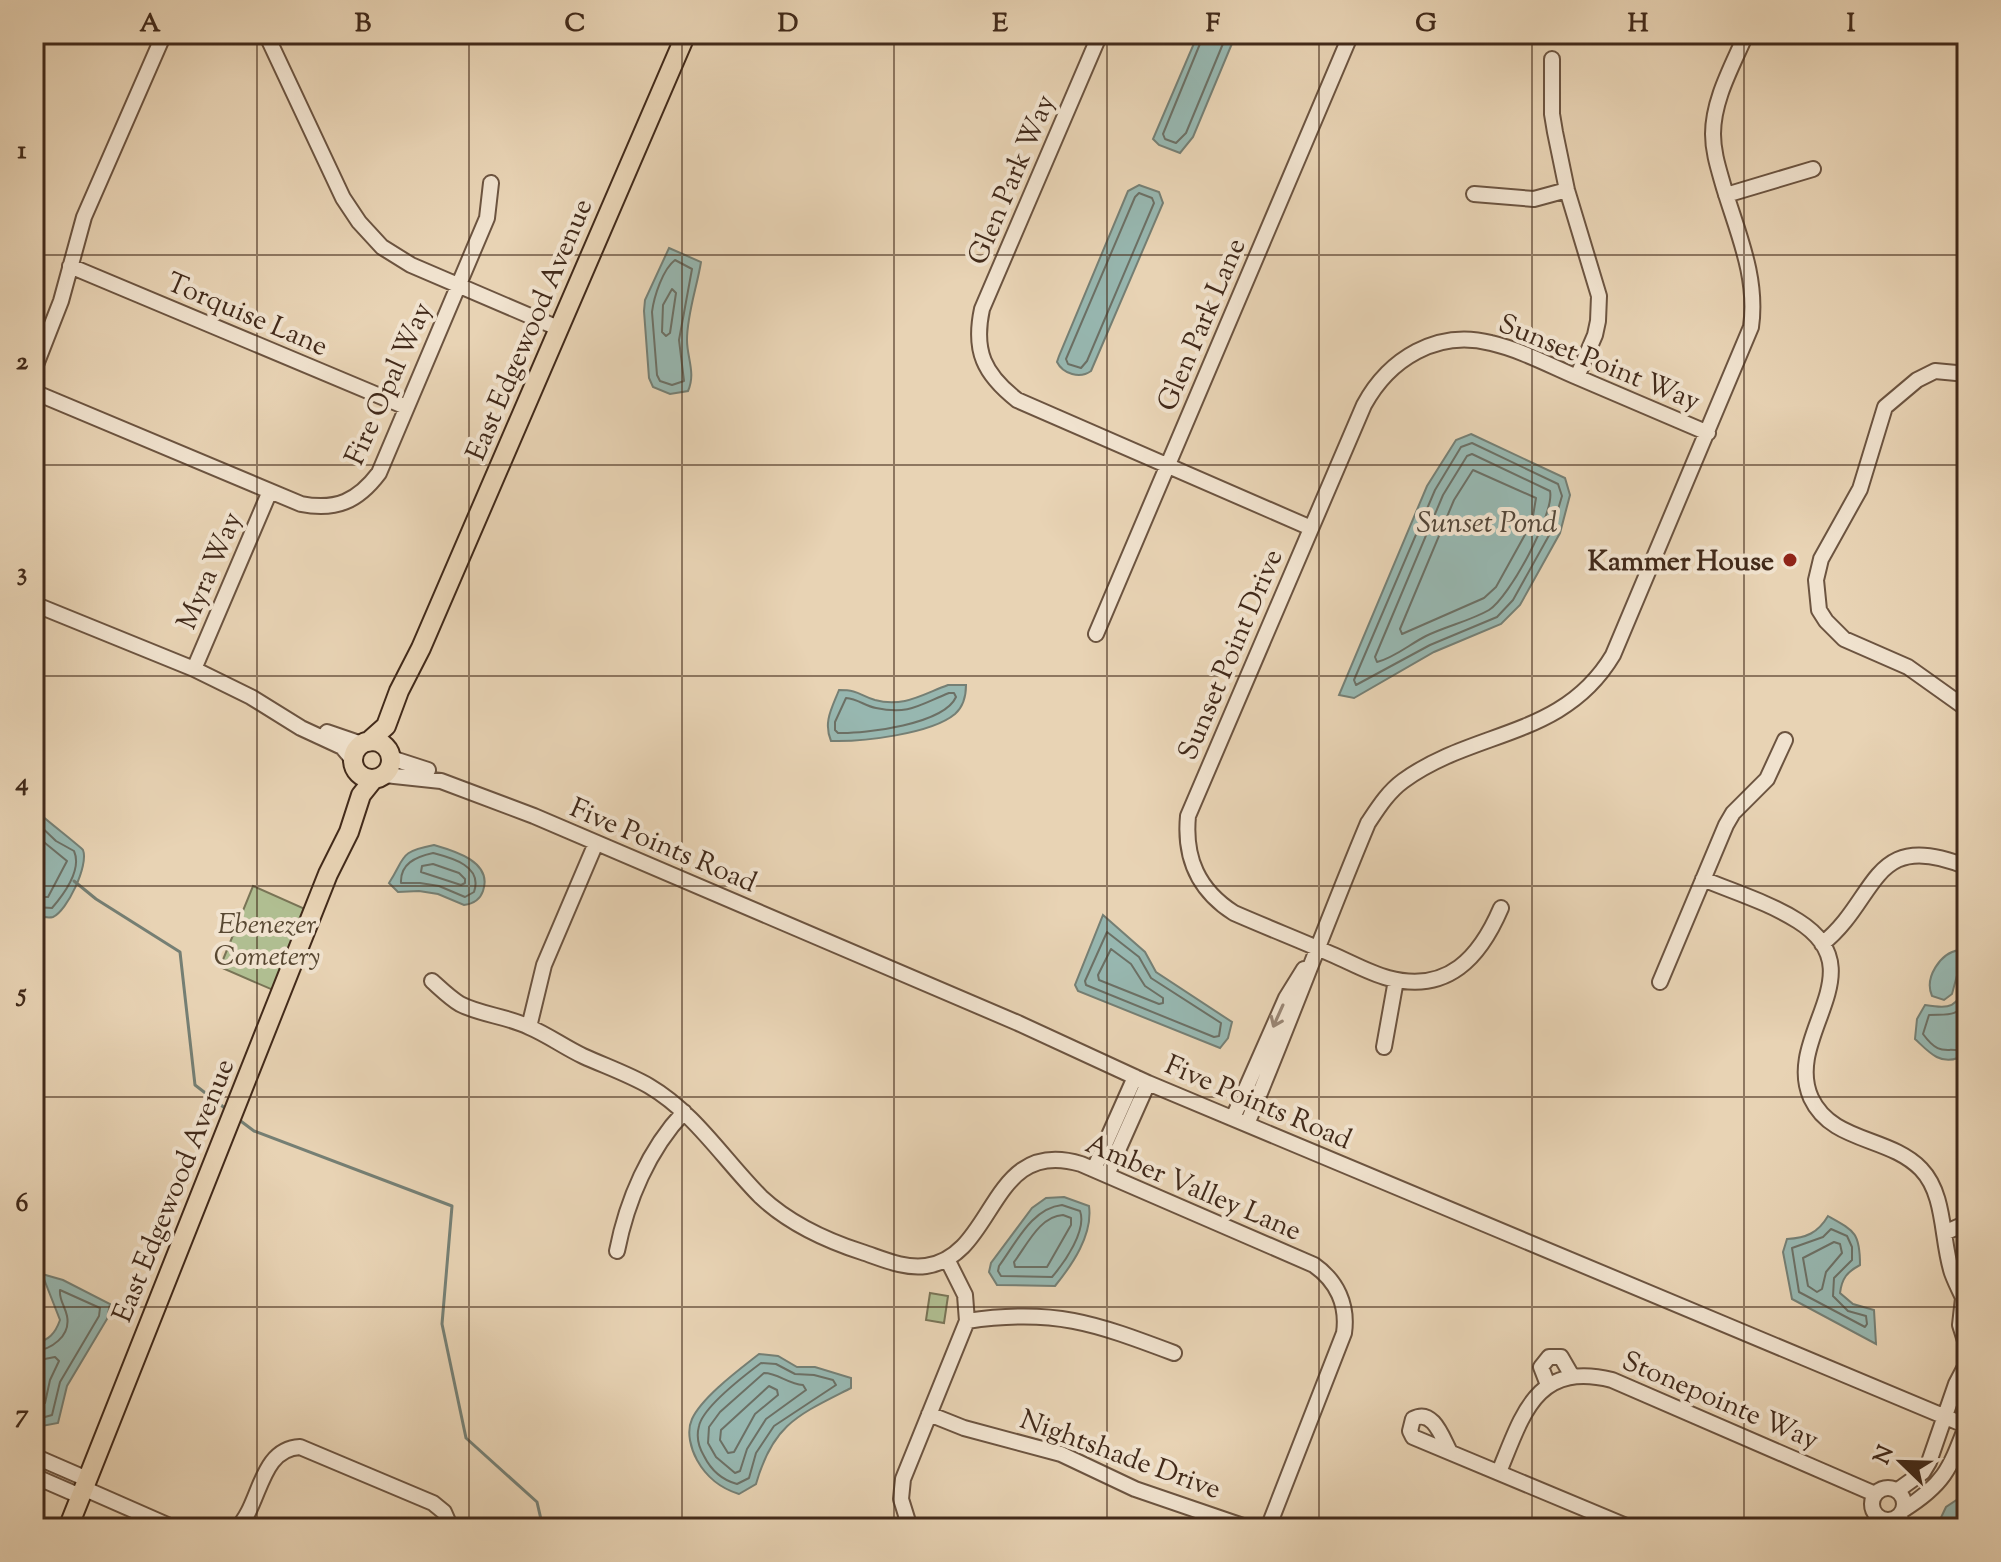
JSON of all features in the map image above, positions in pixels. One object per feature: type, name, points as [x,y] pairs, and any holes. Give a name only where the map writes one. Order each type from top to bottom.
[{"type":"main road","name":"East Edgewood Avenue","points":[[68,1528],[328,874],[349,832],[399,691],[421,648],[686,34]]},
{"type":"street","points":[[34,370],[58,311],[84,217],[164,34]]},
{"type":"street","points":[[266,34],[343,198],[359,222],[382,247],[411,265],[558,328]]},
{"type":"street","name":"Glen Park Way","points":[[1100,34],[982,309],[978,326],[979,347],[984,364],[999,386],[1017,400],[1168,466]]},
{"type":"street","name":"Glen Park Lane","points":[[1096,634],[1351,34]]},
{"type":"street","points":[[1247,1124],[1299,1002],[1316,948],[1368,823],[1388,794],[1429,765],[1567,707],[1596,680],[1613,655],[1745,345],[1754,310],[1752,279],[1713,147],[1714,115],[1746,34]]},
{"type":"street","points":[[1552,59],[1552,114],[1567,190],[1599,296],[1595,335],[1577,377]]},
{"type":"street","points":[[1726,195],[1813,169]]},
{"type":"street","name":"Fire Opal Way","points":[[34,392],[301,504],[329,508],[349,502],[367,489],[379,473],[487,218],[491,183]]},
{"type":"street","points":[[1474,194],[1534,199],[1567,190]]},
{"type":"street","name":"Torquise Lane","points":[[70,266],[406,407]]},
{"type":"street","name":"Sunset Point Way","points":[[1422,341],[1463,339],[1490,342],[1708,433]]},
{"type":"street","name":"Sunset Point Drive","points":[[1396,980],[1234,913],[1210,895],[1194,871],[1187,830],[1192,804],[1373,388],[1422,341]]},
{"type":"street","points":[[1967,374],[1935,371],[1917,380],[1885,407],[1860,489],[1821,559],[1816,580],[1819,610],[1844,639],[1908,667],[1967,709]]},
{"type":"street","points":[[1168,466],[1311,528]]},
{"type":"street","name":"Myra Way","points":[[194,669],[270,491]]},
{"type":"street","points":[[34,604],[194,669]]},
{"type":"street","name":"Five Points Road","points":[[194,669],[251,697],[308,732],[372,760],[454,776],[534,816],[1018,1023],[1141,1080],[1967,1425]]},
{"type":"street","points":[[1660,982],[1733,813],[1767,779],[1785,740]]},
{"type":"street","points":[[529,1027],[544,965],[596,843]]},
{"type":"street","points":[[1822,944],[1837,932],[1878,873],[1901,858],[1930,854],[1967,867]]},
{"type":"street","points":[[1703,879],[1797,920],[1813,932],[1822,944],[1831,964],[1832,983],[1808,1045],[1805,1081],[1819,1112],[1830,1123],[1909,1159],[1930,1180],[1952,1272],[1965,1302],[1960,1325],[1967,1347]]},
{"type":"street","points":[[1384,1047],[1396,980],[1435,978],[1465,964],[1488,937],[1501,908]]},
{"type":"street","points":[[1233,1118],[1286,998],[1316,948]]},
{"type":"street","points":[[432,981],[461,1004],[529,1027],[580,1055],[647,1085],[684,1112],[761,1197],[811,1232],[904,1265],[929,1265],[947,1259],[965,1295],[967,1321],[903,1479],[901,1499],[908,1523]]},
{"type":"street","points":[[1101,1172],[1141,1080]]},
{"type":"street","points":[[617,1251],[622,1227],[654,1149],[684,1112]]},
{"type":"street","name":"Amber Valley Lane","points":[[947,1259],[967,1243],[1002,1190],[1022,1170],[1043,1161],[1057,1160],[1074,1162],[1101,1172],[1309,1262],[1328,1276],[1339,1292],[1345,1316],[1342,1340],[1268,1528]]},
{"type":"street","points":[[1944,1233],[1967,1223]]},
{"type":"street","points":[[967,1321],[1018,1315],[1070,1319],[1109,1329],[1174,1353]]},
{"type":"street","points":[[1499,1472],[1524,1413],[1548,1385],[1541,1367],[1549,1357],[1561,1357],[1572,1376]]},
{"type":"street","points":[[1898,1490],[1923,1472],[1935,1449],[1956,1384],[1967,1363]]},
{"type":"street","name":"Stonepointe Way","points":[[1548,1385],[1572,1376],[1592,1375],[1612,1380],[1875,1494]]},
{"type":"street","name":"Nightshade Drive","points":[[929,1414],[964,1428],[1061,1454],[1142,1492],[1249,1528]]},
{"type":"street","points":[[1903,1510],[1904,1499],[1898,1490],[1888,1487],[1875,1494],[1873,1508],[1881,1524],[1893,1519],[1935,1489],[1945,1475],[1967,1425]]},
{"type":"street","points":[[237,1528],[275,1457],[287,1449],[300,1447],[433,1503],[444,1512],[451,1528]]},
{"type":"street","points":[[1450,1452],[1631,1528]]},
{"type":"street","points":[[34,1456],[83,1488],[174,1528]]},
{"type":"street","points":[[34,1476],[83,1488]]},
{"type":"green space","name":"Ebenezer Cometery","points":[[253,886],[305,909],[280,993],[220,967]]},
{"type":"green space","points":[[930,1293],[948,1296],[944,1323],[926,1320]]},
{"type":"water","points":[[1198,34],[1236,34],[1193,137],[1180,153],[1159,145],[1153,139]]},
{"type":"water","points":[[1139,185],[1159,192],[1163,203],[1091,371],[1082,375],[1072,374],[1063,370],[1057,362],[1059,356],[1128,191]]},
{"type":"water","points":[[669,248],[701,262],[687,330],[690,384],[688,391],[670,394],[653,387],[649,378],[644,311],[645,300]]},
{"type":"water","name":"Sunset Pond","points":[[1471,434],[1565,478],[1570,495],[1560,533],[1520,605],[1501,624],[1434,652],[1354,698],[1339,695],[1427,486],[1456,440]]},
{"type":"water","points":[[948,685],[966,685],[966,689],[960,708],[944,721],[913,732],[831,741],[828,721],[839,690],[895,702],[913,699]]},
{"type":"water","points":[[34,809],[83,850],[83,866],[76,887],[59,913],[50,918],[34,914]]},
{"type":"water","points":[[434,845],[470,859],[483,872],[483,891],[475,901],[464,905],[438,894],[398,892],[389,883],[408,853]]},
{"type":"water","points":[[1103,915],[1145,952],[1156,972],[1232,1022],[1228,1038],[1220,1048],[1078,991],[1075,985]]},
{"type":"water","points":[[1959,950],[1962,957],[1952,994],[1944,1000],[1932,996],[1930,982],[1935,967],[1946,956]]},
{"type":"water","points":[[1967,983],[1967,1062],[1958,1058],[1945,1060],[1929,1052],[1915,1039],[1917,1019],[1925,1005],[1952,1005]]},
{"type":"water","points":[[1064,1197],[1089,1206],[1089,1217],[1080,1249],[1062,1278],[1055,1286],[997,1285],[989,1272],[991,1263],[1032,1208],[1046,1198]]},
{"type":"water","points":[[1828,1216],[1850,1230],[1857,1239],[1860,1265],[1846,1276],[1840,1293],[1853,1304],[1874,1310],[1876,1344],[1792,1299],[1783,1252],[1787,1239],[1811,1234]]},
{"type":"water","points":[[42,1274],[63,1280],[110,1304],[107,1319],[67,1386],[58,1423],[42,1426],[34,1421],[34,1344],[51,1336],[60,1320]]},
{"type":"water","points":[[759,1354],[778,1356],[797,1367],[815,1367],[851,1378],[851,1388],[802,1414],[790,1424],[771,1447],[756,1484],[739,1494],[726,1489],[705,1472],[693,1451],[689,1429],[704,1402]]},
{"type":"water","points":[[1961,1497],[1967,1498],[1967,1528],[1936,1528],[1946,1507]]},
{"type":"waterway","points":[[74,881],[96,899],[180,952],[195,1085],[226,1109]]},
{"type":"waterway","points":[[238,1119],[254,1131],[452,1206],[442,1324],[466,1438],[537,1502],[543,1528]]},
{"type":"place","name":"Kammer House","points":[[1790,560]]}]
